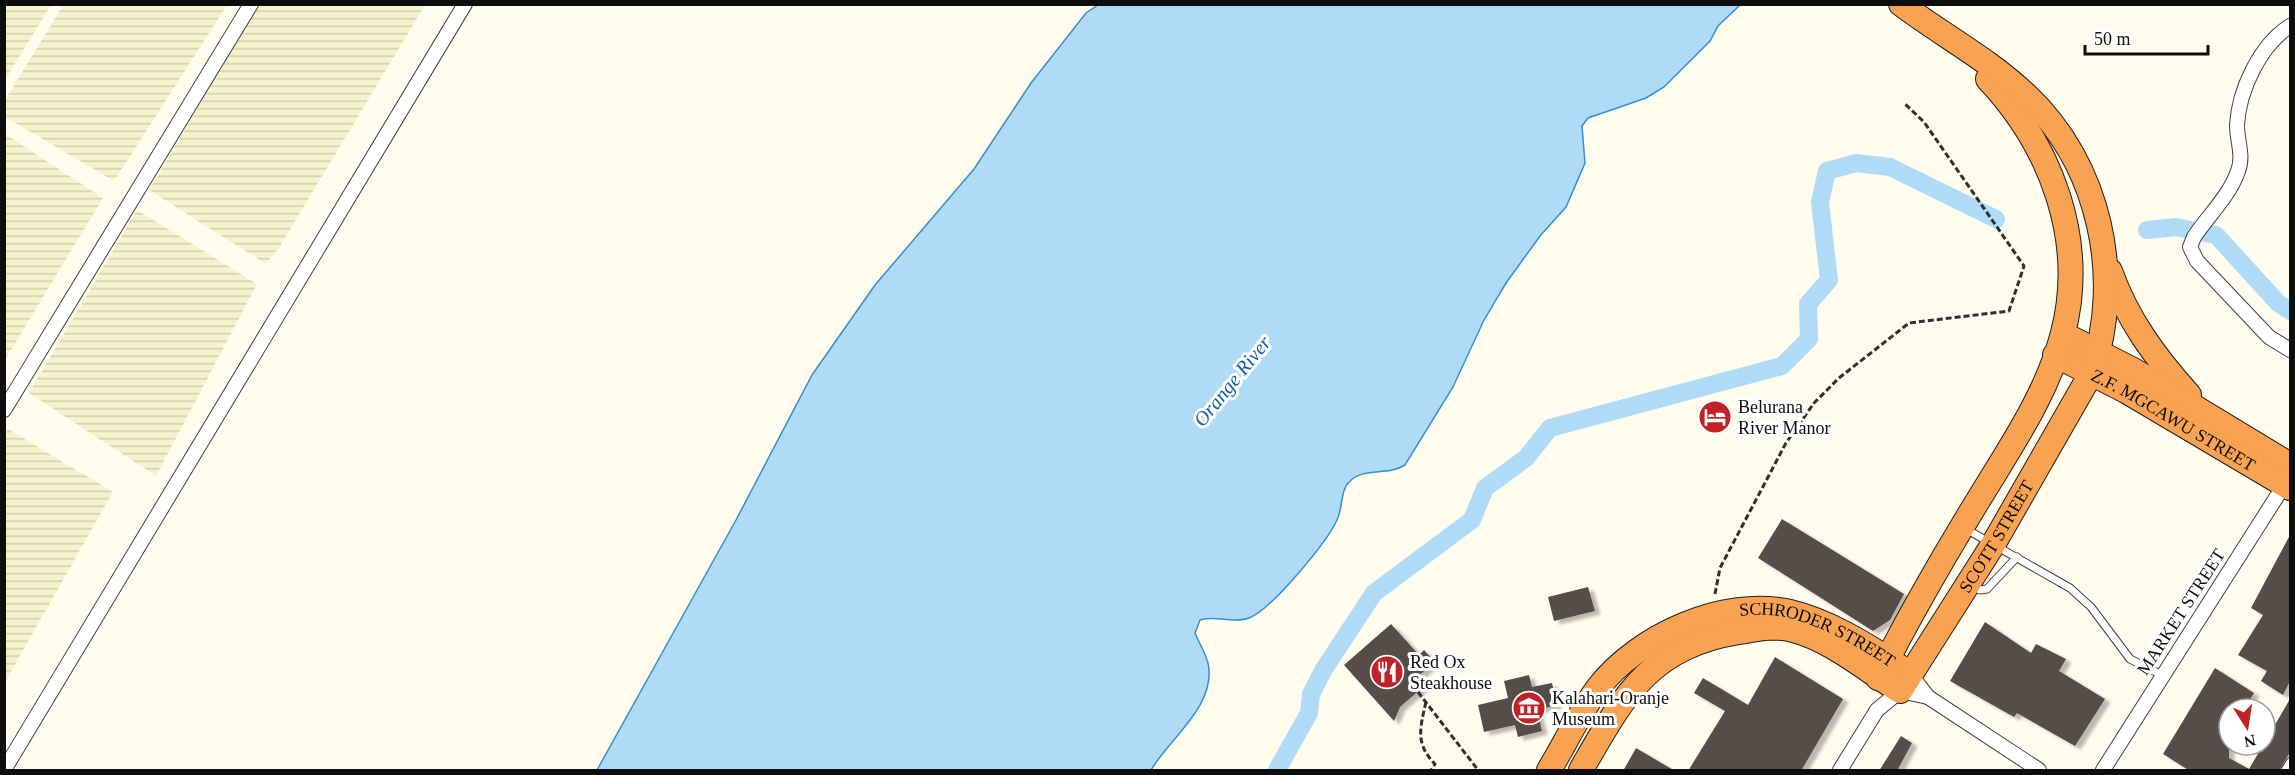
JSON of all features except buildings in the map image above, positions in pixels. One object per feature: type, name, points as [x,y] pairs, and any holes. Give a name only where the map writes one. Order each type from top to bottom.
[{"type":"highway","points":[[1901,4],[1943,35],[1964,46],[2026,95],[2058,131],[2079,165],[2091,194],[2104,256],[2116,289],[2141,336],[2157,359],[2205,412]]},
{"type":"highway","name":"SCOTT STREET","points":[[1883,668],[2021,428],[2059,344],[2069,288],[2067,235],[2056,188],[2043,154],[2002,94],[1980,71],[1956,52],[1943,35]]},
{"type":"highway","points":[[2095,362],[2106,287],[2104,256]]},
{"type":"highway","name":"Z.F. MGCAWU STREET","points":[[2059,344],[2205,412],[2289,478]]},
{"type":"highway","name":"SCOTT STREET","points":[[1905,682],[1994,543],[2095,362]]},
{"type":"highway","name":"Z.F. MGCAWU STREET","points":[[2095,362],[2289,478]]},
{"type":"highway","name":"SCHRODER STREET","points":[[1549,771],[1597,689],[1619,664],[1642,646],[1700,619],[1719,614],[1764,609],[1789,612],[1825,626],[1905,682]]},
{"type":"highway","name":"SCHRODER STREET","points":[[1581,771],[1619,704],[1638,680],[1679,651],[1704,640],[1755,629],[1792,629],[1883,668]]},
{"type":"street","points":[[4,410],[251,4]]},
{"type":"street","points":[[8,769],[465,4]]},
{"type":"street","points":[[2290,26],[2270,43],[2250,78],[2239,112],[2241,164],[2234,182],[2206,218],[2190,247],[2197,261],[2269,337],[2290,350]]},
{"type":"street","name":"MARKET STREET","points":[[2103,771],[2289,478]]},
{"type":"street","name":"SCOTT STREET","points":[[1877,710],[1883,668]]},
{"type":"street","name":"SCOTT STREET","points":[[1839,771],[1877,710],[1905,682]]},
{"type":"street","name":"SCHRODER STREET","points":[[1905,682],[1928,697]]},
{"type":"street","name":"SCHRODER STREET","points":[[1905,682],[1928,697]]},
{"type":"street","points":[[1928,697],[2039,771]]},
{"type":"lane","points":[[1962,527],[1994,543],[2070,588],[2091,607],[2130,659],[2162,675]]},
{"type":"lane","points":[[1968,583],[1986,590],[2017,557]]},
{"type":"lane","points":[[2285,771],[2290,762]]},
{"type":"path","points":[[1714,601],[1719,568],[1786,443],[1814,403],[1839,378],[1909,323],[2009,311],[2024,266],[1924,122],[1905,103]]},
{"type":"path","points":[[1418,692],[1478,771]]},
{"type":"path","points":[[1426,702],[1420,735],[1422,752],[1435,764],[1431,771]]},
{"type":"shaded area","points":[[64,4],[227,5],[114,181],[5,117],[5,100]]},
{"type":"shaded area","points":[[4,5],[51,5],[5,80]]},
{"type":"shaded area","points":[[259,5],[425,5],[280,246],[266,264],[149,190]]},
{"type":"shaded area","points":[[5,134],[103,198],[5,360]]},
{"type":"shaded area","points":[[137,210],[257,284],[156,476],[29,393]]},
{"type":"shaded area","points":[[8,429],[113,492],[5,682],[4,435]]},
{"type":"water","name":"Orange River","points":[[1098,5],[1740,5],[1718,26],[1710,41],[1664,87],[1646,98],[1588,118],[1582,126],[1585,163],[1566,207],[1540,236],[1506,283],[1484,320],[1453,387],[1405,465],[1391,470],[1362,474],[1350,481],[1343,494],[1337,520],[1322,543],[1298,574],[1259,612],[1243,620],[1212,618],[1200,620],[1195,633],[1208,663],[1209,678],[1206,693],[1190,720],[1151,770],[597,770],[736,520],[812,375],[875,285],[974,169],[1031,83],[1086,13]]},
{"type":"waterway","points":[[1277,770],[1309,713],[1311,694],[1324,669],[1374,593],[1472,520],[1485,488],[1526,458],[1550,428],[1782,366],[1809,339],[1808,304],[1829,280],[1820,202],[1827,171],[1856,163],[1890,167],[1996,219]]},
{"type":"waterway","points":[[2147,230],[2176,227],[2216,235],[2278,303],[2290,311]]},
{"type":"place","name":"Belurana River Manor","points":[[1715,417]]},
{"type":"place","name":"Red Ox Steakhouse","points":[[1387,672]]},
{"type":"place","name":"Kalahari-Oranje Museum","points":[[1529,708]]}]
